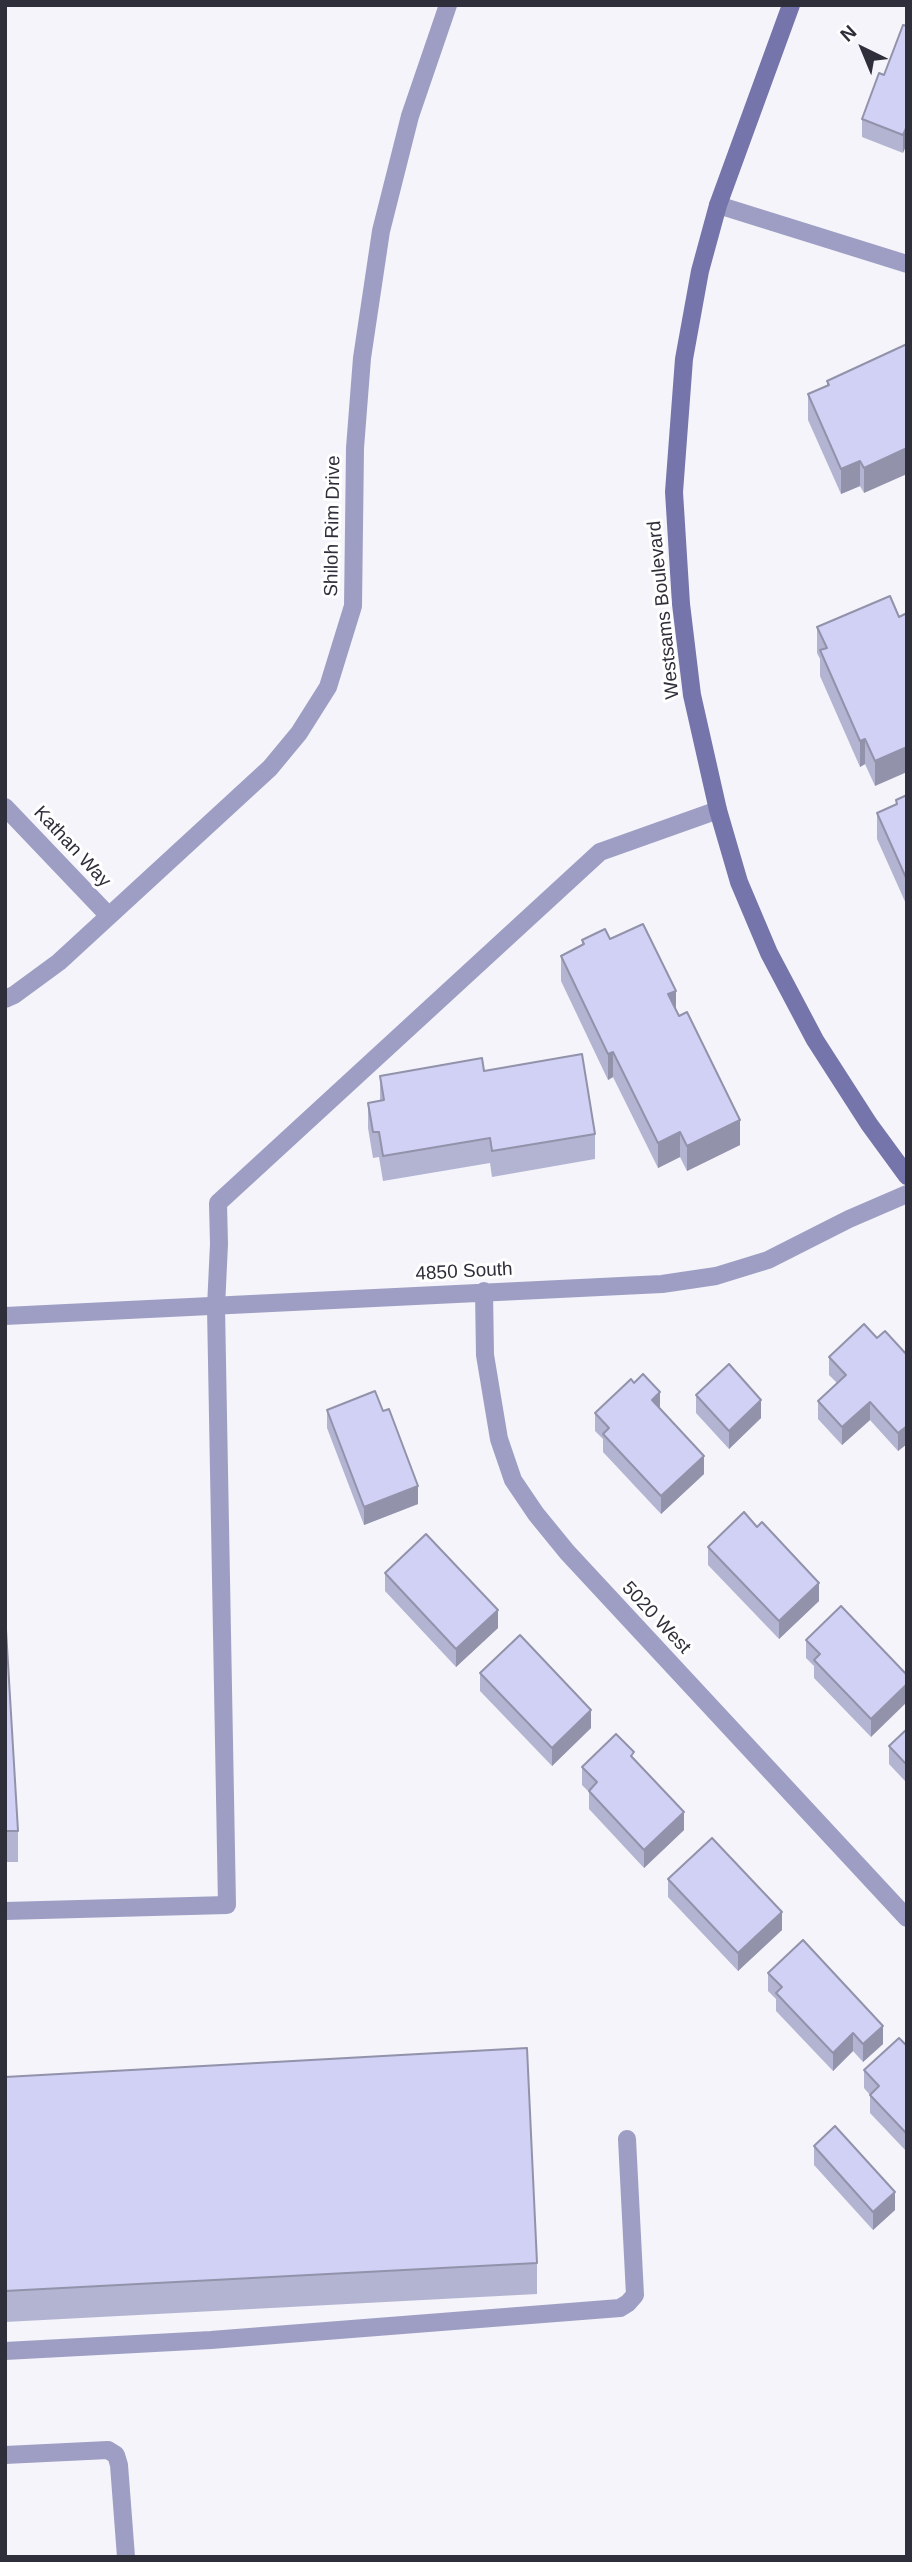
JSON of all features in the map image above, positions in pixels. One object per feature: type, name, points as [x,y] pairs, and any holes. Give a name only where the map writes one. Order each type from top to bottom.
[{"type":"street","name":"Shiloh Rim Drive","points":[[5,999],[60,962],[270,768],[299,733],[328,687],[353,606],[355,448],[362,358],[381,232],[410,116],[448,5]]},
{"type":"street","name":"Westsams Boulevard","points":[[791,5],[718,205],[700,271],[684,359],[674,492],[681,604],[692,695],[718,810],[739,882],[780,975],[814,1040],[869,1125],[907,1176]]},
{"type":"street","points":[[718,205],[907,264]]},
{"type":"street","name":"Kathan Way","points":[[5,807],[109,916]]},
{"type":"street","points":[[5,1911],[227,1905],[216,1307],[218,1203],[600,852],[718,810]]},
{"type":"street","name":"4850 South","points":[[5,1316],[663,1284],[716,1276],[768,1259],[907,1194]]},
{"type":"street","name":"5020 West","points":[[484,1292],[485,1355],[499,1439],[513,1480],[567,1552],[907,1918]]},
{"type":"street","points":[[5,2351],[211,2340],[620,2308],[635,2295],[627,2139]]},
{"type":"street","points":[[5,2455],[108,2450],[116,2455],[126,2557]]},
{"type":"building","points":[[903,25],[907,26],[907,126],[903,135],[862,119],[879,73],[884,75]]},
{"type":"building","points":[[907,344],[907,448],[864,468],[860,461],[841,469],[808,394],[829,385],[827,381]]},
{"type":"building","points":[[890,596],[899,617],[907,613],[907,747],[875,761],[865,739],[860,741],[820,650],[827,648],[817,627]]},
{"type":"building","points":[[907,795],[907,880],[877,813],[897,804],[896,800]]},
{"type":"building","points":[[643,924],[676,991],[668,994],[679,1016],[687,1012],[740,1120],[687,1146],[680,1132],[658,1143],[613,1052],[608,1054],[561,956],[584,944],[582,940],[605,929],[610,939]]},
{"type":"building","points":[[582,1054],[595,1134],[492,1151],[490,1138],[383,1156],[379,1132],[373,1132],[368,1103],[384,1100],[380,1076],[482,1058],[484,1071]]},
{"type":"building","points":[[864,1324],[877,1338],[885,1331],[907,1355],[907,1426],[898,1433],[870,1402],[842,1427],[818,1401],[846,1375],[829,1357]]},
{"type":"building","points":[[729,1364],[761,1400],[729,1431],[696,1395]]},
{"type":"building","points":[[643,1374],[660,1392],[652,1400],[704,1456],[661,1496],[603,1434],[609,1428],[595,1413],[631,1379],[634,1383]]},
{"type":"building","points":[[375,1391],[383,1411],[389,1409],[418,1486],[364,1507],[327,1410]]},
{"type":"building","points":[[744,1512],[757,1527],[762,1522],[819,1583],[779,1621],[708,1547]]},
{"type":"building","points":[[426,1534],[498,1610],[456,1649],[385,1573]]},
{"type":"building","points":[[841,1606],[907,1675],[907,1684],[871,1719],[814,1660],[820,1654],[806,1640]]},
{"type":"building","points":[[5,1613],[18,1831],[5,1831]]},
{"type":"building","points":[[520,1635],[591,1710],[552,1748],[480,1673]]},
{"type":"building","points":[[907,1729],[907,1761],[905,1763],[889,1746]]},
{"type":"building","points":[[616,1734],[634,1752],[631,1756],[684,1812],[644,1850],[589,1791],[597,1782],[582,1767]]},
{"type":"building","points":[[712,1838],[782,1912],[738,1953],[668,1879]]},
{"type":"building","points":[[803,1940],[883,2026],[863,2044],[853,2033],[833,2053],[776,1993],[782,1987],[768,1973]]},
{"type":"building","points":[[899,2038],[907,2046],[907,2134],[870,2095],[879,2086],[864,2070]]},
{"type":"building","points":[[527,2048],[537,2263],[5,2291],[5,2077]]},
{"type":"building","points":[[835,2126],[895,2192],[873,2212],[814,2146]]}]
